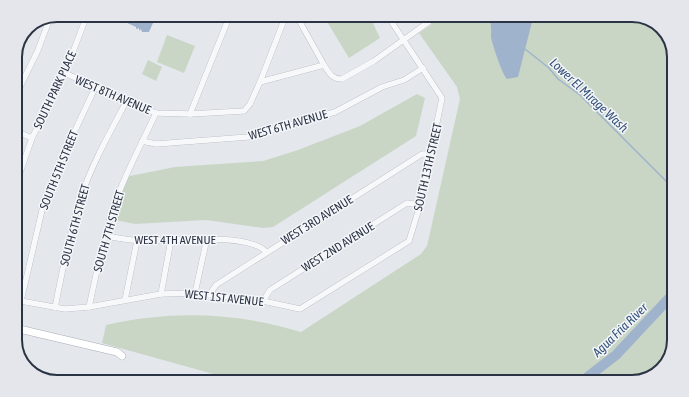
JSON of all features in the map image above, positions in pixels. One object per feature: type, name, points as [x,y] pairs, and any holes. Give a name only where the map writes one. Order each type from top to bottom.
[{"type":"street","name":"SOUTH PARK PLACE","points":[[22,167],[32,138],[65,73],[84,22]]},
{"type":"street","points":[[190,114],[227,22]]},
{"type":"street","points":[[260,82],[283,22]]},
{"type":"street","points":[[300,22],[324,65],[336,79],[342,79],[404,41],[429,22]]},
{"type":"street","points":[[392,22],[423,68]]},
{"type":"street","points":[[22,83],[38,50],[48,23]]},
{"type":"street","points":[[260,82],[324,65]]},
{"type":"street","name":"SOUTH 13TH STREET","points":[[412,235],[420,205],[442,98],[423,68]]},
{"type":"street","name":"WEST 6TH AVENUE","points":[[142,142],[156,144],[248,137],[335,112],[382,87],[404,80],[423,68]]},
{"type":"street","name":"WEST 8TH AVENUE","points":[[65,73],[126,102],[156,113],[190,114],[244,110],[250,104],[260,82]]},
{"type":"street","name":"SOUTH 5TH STREET","points":[[22,286],[54,175],[95,88]]},
{"type":"street","name":"SOUTH 6TH STREET","points":[[55,308],[80,199],[94,164],[126,102]]},
{"type":"street","name":"SOUTH 7TH STREET","points":[[89,307],[105,236],[119,190],[156,113]]},
{"type":"street","points":[[22,134],[32,138]]},
{"type":"street","name":"WEST 3RD AVENUE","points":[[209,295],[216,285],[266,252],[422,154],[431,154]]},
{"type":"street","name":"WEST 2ND AVENUE","points":[[263,301],[270,290],[407,204],[420,205]]},
{"type":"street","name":"WEST 1ST AVENUE","points":[[22,301],[65,309],[89,307],[161,294],[195,293],[263,301],[300,309],[385,257],[409,241],[412,235]]},
{"type":"street","name":"WEST 4TH AVENUE","points":[[105,236],[136,241],[207,238],[253,245],[262,248],[266,252]]},
{"type":"street","points":[[195,293],[207,238]]},
{"type":"street","points":[[161,294],[171,240]]},
{"type":"street","points":[[125,300],[136,241]]},
{"type":"street","points":[[22,330],[117,352],[122,356]]},
{"type":"green space","points":[[327,22],[372,22],[380,38],[349,58]]},
{"type":"green space","points":[[432,22],[636,22],[653,29],[660,36],[666,48],[667,55],[667,344],[666,349],[657,365],[641,374],[636,375],[217,375],[102,343],[106,325],[130,320],[179,315],[204,315],[252,320],[301,332],[421,254],[427,246],[460,99],[457,87],[419,33],[431,25]]},
{"type":"green space","points":[[167,35],[195,46],[184,73],[157,62]]},
{"type":"green space","points":[[148,60],[162,67],[156,81],[142,74]]},
{"type":"green space","points":[[417,94],[425,98],[416,136],[273,227],[263,228],[206,220],[135,224],[110,219],[125,177],[175,167],[263,161],[298,150],[360,126]]},
{"type":"water","points":[[125,22],[153,23],[149,32],[142,32],[141,29],[139,31],[139,28],[136,29],[136,27]]},
{"type":"water","points":[[490,22],[532,22],[518,77],[507,79],[505,77],[492,41]]},
{"type":"waterway","name":"Lower El Mirage Wash","points":[[525,49],[549,68],[558,79],[580,95],[667,182]]},
{"type":"waterway","name":"Agua Fria River","points":[[590,375],[616,355],[667,300]]}]
